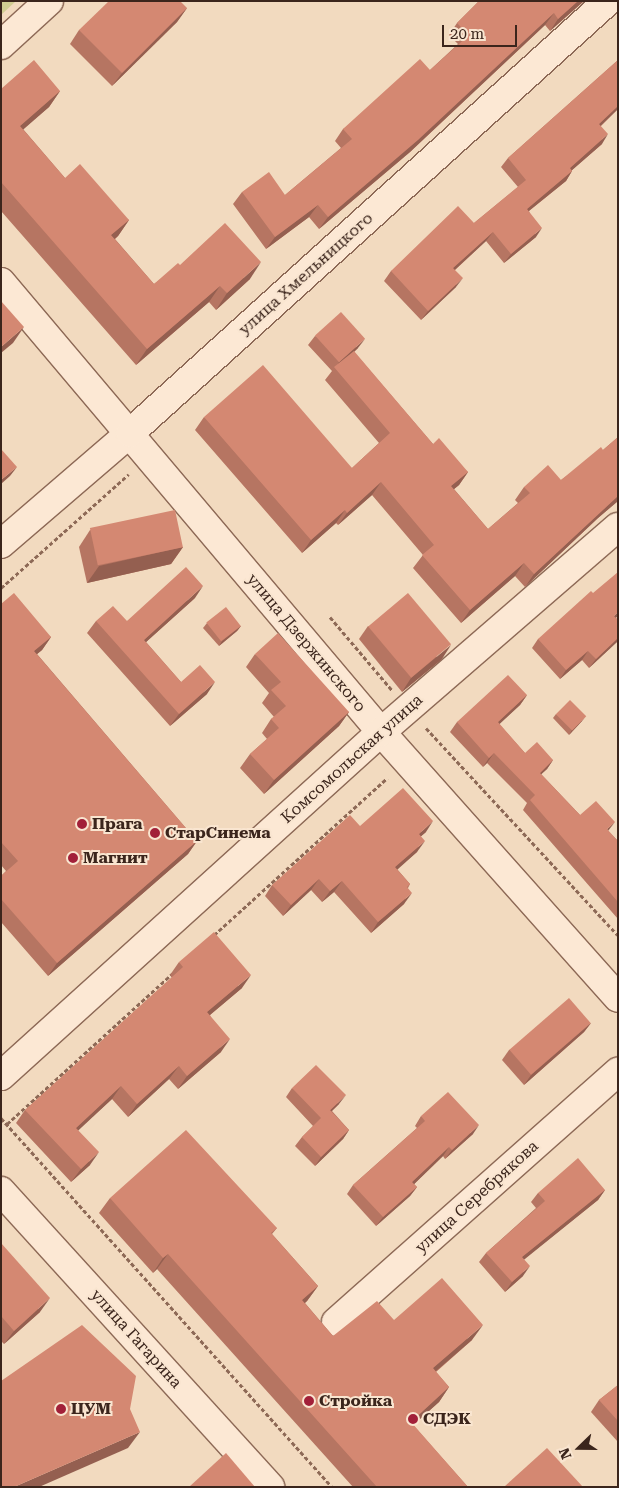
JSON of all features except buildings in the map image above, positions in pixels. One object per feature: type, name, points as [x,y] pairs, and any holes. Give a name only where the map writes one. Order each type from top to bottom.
[{"type":"street","points":[[1,45],[49,1]]},
{"type":"street","name":"улица Хмельницкого","points":[[1,544],[130,433],[608,1]]},
{"type":"street","name":"улица Дзержинского","points":[[1,282],[381,732],[618,998]]},
{"type":"street","name":"Комсомольская улица","points":[[1,1076],[381,732],[618,527]]},
{"type":"street","name":"улица Серебрякова","points":[[336,1322],[618,1072]]},
{"type":"street","name":"улица Гагарина","points":[[1,1191],[270,1487]]},
{"type":"path","points":[[1,588],[149,456]]},
{"type":"path","points":[[330,617],[408,708],[618,935]]},
{"type":"path","points":[[210,939],[406,760]]},
{"type":"path","points":[[7,1124],[181,966]]},
{"type":"path","points":[[1,1118],[332,1487]]},
{"type":"shaded area","points":[[1,1],[16,1],[1,15]]},
{"type":"place","name":"Прага","points":[[82,824]]},
{"type":"place","name":"СтарСинема","points":[[155,833]]},
{"type":"place","name":"Магнит","points":[[73,858]]},
{"type":"place","name":"Стройка","points":[[309,1401]]},
{"type":"place","name":"ЦУМ","points":[[61,1409]]},
{"type":"place","name":"СДЭК","points":[[413,1419]]}]
